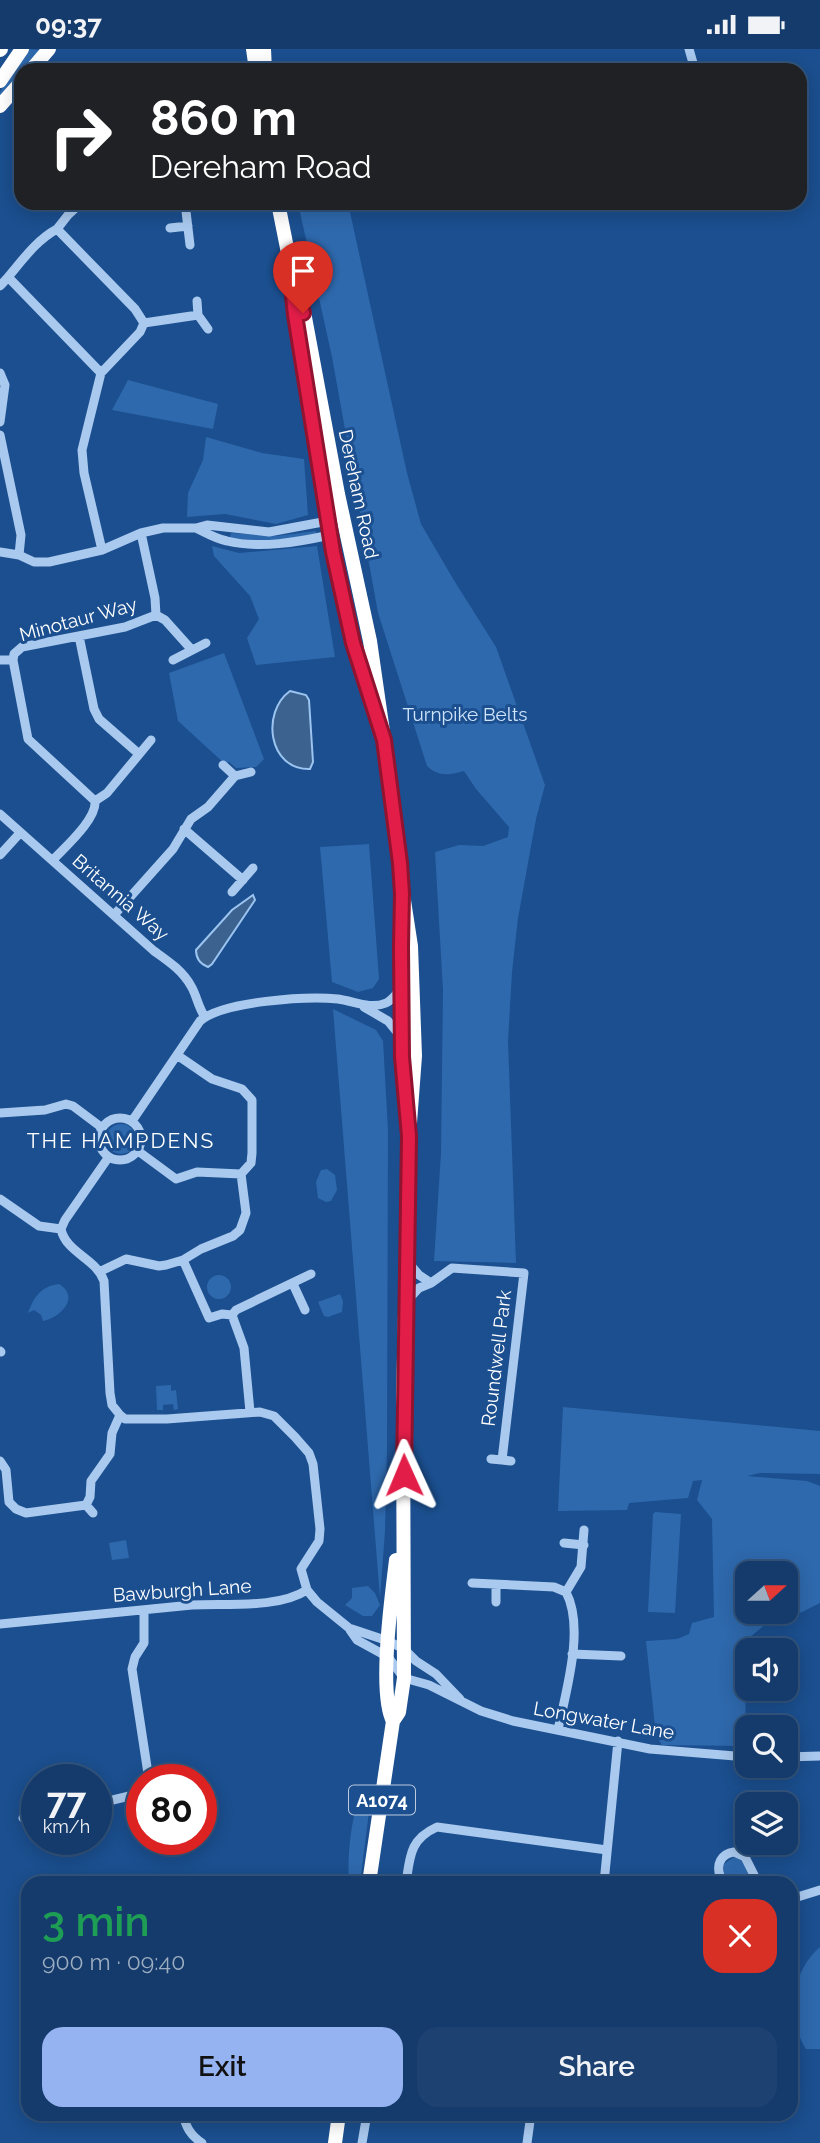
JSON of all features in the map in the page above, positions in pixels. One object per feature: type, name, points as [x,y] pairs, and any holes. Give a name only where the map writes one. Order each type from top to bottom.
[{"type":"highway","points":[[0,81],[22,49]]},
{"type":"highway","points":[[37,63],[50,49]]},
{"type":"highway","points":[[0,106],[14,90]]},
{"type":"highway","name":"Dereham Road","points":[[279,210],[370,641],[411,946],[415,1073],[409,1136],[403,1401],[404,1678],[399,1712],[393,1721],[370,1876]]},
{"type":"highway","name":"Dereham Road","points":[[289,258],[295,315],[329,528],[353,643],[384,740]]},
{"type":"highway","points":[[329,528],[345,525]]},
{"type":"highway","name":"Dereham Road","points":[[402,894],[402,1039],[409,1136]]},
{"type":"highway","name":"Dereham Road","points":[[393,1721],[387,1710],[389,1615],[404,1500]]},
{"type":"highway","points":[[388,1657],[404,1649]]},
{"type":"highway","points":[[335,2143],[338,2121]]},
{"type":"street","points":[[0,286],[29,252],[57,229],[73,210]]},
{"type":"street","points":[[186,210],[190,245]]},
{"type":"street","points":[[170,228],[188,226]]},
{"type":"street","points":[[57,229],[135,309],[144,323]]},
{"type":"street","points":[[8,277],[101,373]]},
{"type":"street","points":[[197,301],[198,315],[208,329]]},
{"type":"street","points":[[144,323],[198,315]]},
{"type":"street","points":[[102,550],[82,461],[82,450],[101,373],[140,333],[144,323]]},
{"type":"street","points":[[0,373],[5,385],[0,422]]},
{"type":"street","points":[[0,435],[21,535],[19,555]]},
{"type":"street","points":[[0,552],[19,555],[34,562],[48,562],[102,550],[141,533],[163,528],[217,525],[269,532],[329,528]]},
{"type":"street","points":[[196,528],[226,541],[259,544],[289,542],[329,528]]},
{"type":"street","name":"Minotaur Way","points":[[141,533],[152,579],[156,615]]},
{"type":"street","name":"Minotaur Way","points":[[95,801],[28,739],[14,655],[22,647],[135,624],[156,615]]},
{"type":"street","name":"Minotaur Way","points":[[156,615],[191,649]]},
{"type":"street","points":[[79,636],[94,709],[99,719],[139,754]]},
{"type":"street","points":[[173,660],[206,643]]},
{"type":"street","name":"Minotaur Way","points":[[0,660],[13,660]]},
{"type":"street","points":[[53,860],[91,818],[96,806],[95,801],[107,793],[151,740]]},
{"type":"street","points":[[223,765],[235,776]]},
{"type":"street","points":[[114,915],[173,849],[191,819],[208,807],[235,776],[251,772]]},
{"type":"street","name":"Britannia Way","points":[[0,814],[154,951],[181,971],[205,1017]]},
{"type":"street","points":[[184,829],[243,880]]},
{"type":"street","points":[[0,855],[20,833]]},
{"type":"street","points":[[232,893],[253,868]]},
{"type":"street","points":[[132,1121],[205,1017],[232,1007],[269,1002],[339,999],[376,1005],[386,1003],[401,988]]},
{"type":"street","points":[[359,1004],[388,1021],[402,1039]]},
{"type":"street","points":[[101,1271],[126,1259],[159,1266],[183,1260],[201,1249],[233,1236],[240,1230],[246,1213],[242,1174],[251,1163],[251,1100],[242,1089],[212,1079],[177,1055]]},
{"type":"street","points":[[0,1113],[45,1110],[66,1104],[73,1105],[102,1127]]},
{"type":"street","points":[[121,1117],[132,1121],[139,1129],[142,1140],[138,1151],[130,1159],[119,1161],[108,1158],[100,1150],[98,1138],[102,1127],[110,1120],[121,1117]]},
{"type":"street","points":[[138,1151],[176,1179],[197,1172],[242,1174]]},
{"type":"street","points":[[108,1158],[61,1229],[67,1243],[101,1271],[107,1308],[111,1405],[125,1419],[167,1419],[250,1412],[274,1416],[309,1453],[313,1464],[320,1529],[315,1550],[301,1569],[307,1590],[317,1602],[349,1628],[357,1640],[388,1657],[404,1678]]},
{"type":"street","points":[[0,1199],[40,1226],[61,1229]]},
{"type":"street","points":[[183,1260],[209,1318],[222,1314],[232,1315]]},
{"type":"street","points":[[407,1261],[419,1275],[431,1283]]},
{"type":"street","name":"Roundwell Park","points":[[407,1301],[418,1288],[431,1283],[452,1268],[524,1273],[507,1461],[491,1459]]},
{"type":"street","points":[[232,1315],[236,1310],[311,1274]]},
{"type":"street","points":[[293,1284],[304,1310]]},
{"type":"street","points":[[232,1315],[244,1348],[250,1412]]},
{"type":"street","points":[[86,1505],[90,1497],[91,1481],[110,1454],[112,1433],[120,1415]]},
{"type":"street","points":[[0,1461],[6,1470],[9,1502],[16,1509],[26,1513],[86,1505]]},
{"type":"street","points":[[86,1505],[93,1513]]},
{"type":"street","points":[[566,1592],[581,1567],[583,1530]]},
{"type":"street","points":[[564,1543],[584,1545]]},
{"type":"street","points":[[472,1583],[554,1587],[566,1592],[571,1601],[574,1618],[572,1654],[558,1730]]},
{"type":"street","points":[[496,1585],[496,1602]]},
{"type":"street","name":"Bawburgh Lane","points":[[0,1624],[278,1600],[307,1590]]},
{"type":"street","points":[[144,1610],[144,1643],[135,1657],[132,1669],[147,1764]]},
{"type":"street","points":[[349,1628],[404,1649]]},
{"type":"street","name":"Longwater Lane","points":[[404,1649],[436,1674],[460,1699]]},
{"type":"street","points":[[572,1654],[621,1656]]},
{"type":"street","name":"Longwater Lane","points":[[404,1678],[423,1683],[481,1711],[513,1721],[650,1749],[735,1756]]},
{"type":"street","points":[[605,1876],[618,1741]]},
{"type":"street","points":[[798,1757],[820,1756]]},
{"type":"street","points":[[407,1876],[415,1844],[423,1833],[437,1827],[607,1850]]},
{"type":"street","points":[[720,1876],[719,1864],[723,1857],[734,1852],[745,1857],[754,1876]]},
{"type":"street","points":[[798,1897],[820,1890]]},
{"type":"street","points":[[184,2121],[192,2137],[202,2143]]},
{"type":"street","points":[[362,2143],[366,2121]]},
{"type":"street","points":[[527,2143],[530,2121]]},
{"type":"green space","points":[[28,49],[40,50],[30,63],[19,63]]},
{"type":"green space","points":[[14,70],[14,84],[0,101],[0,92]]},
{"type":"green space","name":"Turnpike Belts","points":[[300,210],[350,210],[407,473],[421,524],[496,647],[545,785],[518,918],[512,972],[508,1041],[516,1263],[434,1261],[441,1153],[443,990],[435,852],[459,845],[483,846],[508,837],[509,827],[464,771],[444,774],[427,766],[378,613],[332,357]]},
{"type":"green space","points":[[128,380],[218,404],[213,429],[112,410]]},
{"type":"green space","points":[[206,437],[262,453],[304,459],[308,515],[276,524],[225,514],[187,517],[188,493],[203,460]]},
{"type":"green space","points":[[316,531],[316,534],[272,541],[229,539],[231,533],[276,536]]},
{"type":"green space","points":[[212,546],[239,553],[317,546],[335,657],[256,665],[247,638],[259,619],[250,596],[214,556]]},
{"type":"green space","points":[[224,653],[264,759],[256,767],[236,768],[229,762],[225,764],[178,721],[169,673]]},
{"type":"green space","points":[[369,844],[379,979],[373,988],[358,992],[332,982],[320,847]]},
{"type":"green space","points":[[333,1009],[376,1030],[383,1041],[388,1130],[387,1450],[380,1598]]},
{"type":"green space","points":[[121,1124],[132,1128],[136,1139],[132,1150],[121,1154],[110,1150],[106,1139],[110,1128]]},
{"type":"green space","points":[[327,1169],[335,1175],[337,1190],[331,1201],[326,1202],[318,1198],[316,1182],[321,1170]]},
{"type":"green space","points":[[219,1275],[230,1282],[231,1287],[224,1298],[219,1299],[208,1292],[207,1287],[214,1276]]},
{"type":"green space","points":[[59,1284],[65,1289],[68,1301],[56,1316],[43,1321],[41,1315],[34,1310],[28,1313],[39,1293],[47,1287]]},
{"type":"green space","points":[[340,1294],[343,1301],[342,1312],[324,1316],[318,1302]]},
{"type":"green space","points":[[171,1385],[171,1391],[176,1390],[178,1409],[174,1410],[173,1404],[163,1405],[163,1410],[157,1410],[156,1386]]},
{"type":"green space","points":[[563,1407],[820,1431],[820,1474],[760,1473],[747,1476],[807,1481],[820,1486],[820,1603],[798,1613],[798,1561],[735,1561],[735,1624],[766,1624],[750,1638],[735,1638],[735,1701],[746,1701],[745,1715],[735,1715],[735,1746],[662,1745],[656,1736],[646,1641],[677,1639],[689,1634],[692,1623],[714,1617],[712,1519],[697,1500],[702,1480],[693,1481],[688,1498],[629,1503],[627,1510],[558,1511]]},
{"type":"green space","points":[[655,1512],[681,1514],[675,1613],[648,1612]]},
{"type":"green space","points":[[126,1540],[129,1558],[112,1560],[109,1543]]},
{"type":"green space","points":[[368,1586],[375,1593],[380,1605],[372,1616],[363,1616],[345,1605],[352,1598],[352,1588]]},
{"type":"green space","points":[[367,1793],[371,1796],[361,1876],[349,1876],[352,1827],[360,1796]]},
{"type":"green space","points":[[734,1857],[742,1859],[750,1876],[725,1876],[724,1864]]},
{"type":"green space","points":[[820,1947],[820,2049],[806,2049],[798,2030],[798,1982],[810,1957]]},
{"type":"shaded area","points":[[290,691],[306,695],[309,700],[313,762],[310,769],[296,767],[285,760],[273,738],[275,712]]},
{"type":"shaded area","points":[[253,895],[255,900],[212,964],[208,967],[203,964],[196,950],[232,910]]},
{"type":"district","name":"THE HAMPDENS","points":[[121,1140]]},
{"type":"route","points":[[303,313],[289,258],[295,315],[333,552],[353,643],[384,740],[400,863],[402,1057],[409,1136],[404,1475]]}]
